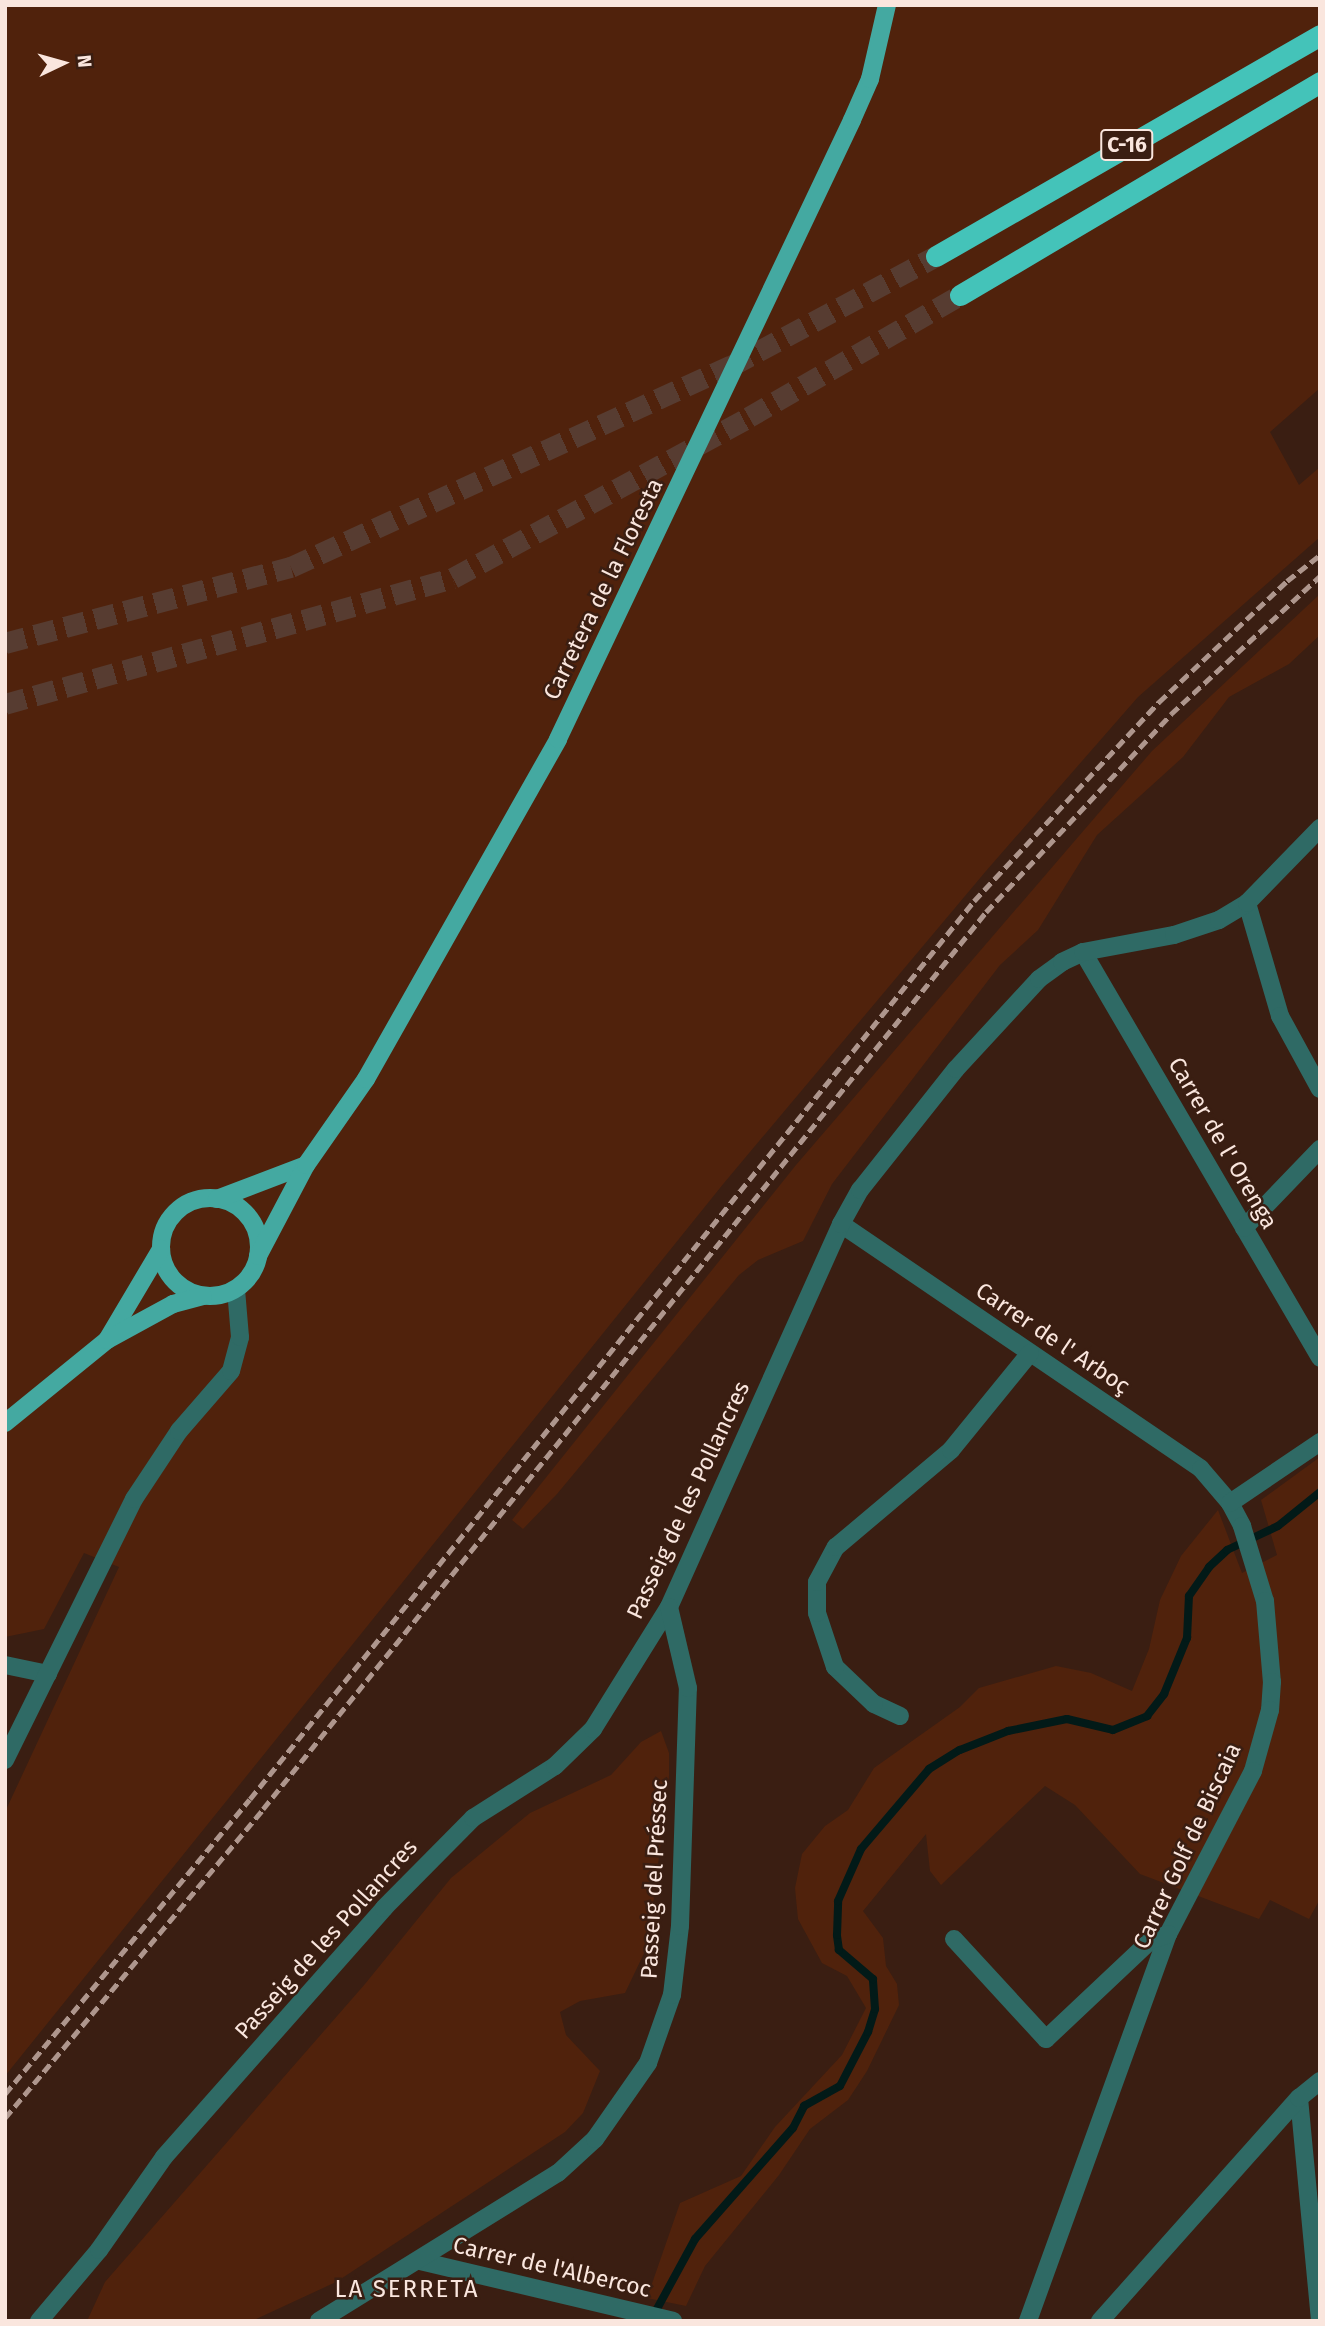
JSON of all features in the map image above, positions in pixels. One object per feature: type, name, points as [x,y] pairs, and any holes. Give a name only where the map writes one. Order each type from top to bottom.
[{"type":"highway","name":"C-16","points":[[936,257],[1320,35]]},
{"type":"highway","name":"C-16","points":[[960,295],[1320,82]]},
{"type":"main road","name":"Carretera de la Floresta","points":[[258,1256],[306,1165],[366,1079],[558,740],[852,120],[870,79],[887,5]]},
{"type":"main road","points":[[107,1340],[161,1248],[167,1222],[178,1210],[191,1201],[217,1199],[306,1165]]},
{"type":"main road","points":[[5,1423],[107,1340],[173,1304],[236,1289],[248,1278],[258,1256],[256,1232],[249,1217],[237,1206],[217,1199]]},
{"type":"main road","points":[[161,1248],[166,1269],[175,1282],[203,1296]]},
{"type":"street","name":"Passeig de les Pollancres","points":[[39,2321],[99,2250],[164,2157],[384,1908],[473,1818],[555,1766],[593,1729],[669,1607],[841,1224],[860,1190],[956,1069],[1039,979],[1083,952],[1174,935],[1219,920],[1247,903],[1320,828]]},
{"type":"street","points":[[1247,903],[1280,1016],[1320,1089]]},
{"type":"street","name":"Carrer de l' Orenga","points":[[1083,952],[1320,1358]]},
{"type":"street","points":[[1244,1228],[1320,1149]]},
{"type":"street","name":"Carrer de l' Arboç","points":[[841,1224],[1179,1452],[1230,1503]]},
{"type":"street","points":[[5,1760],[134,1499],[179,1431],[231,1371],[240,1337],[236,1289]]},
{"type":"street","points":[[900,1716],[874,1704],[835,1667],[817,1613],[817,1582],[836,1547],[951,1450],[1030,1353]]},
{"type":"street","points":[[1230,1503],[1320,1443]]},
{"type":"street","name":"Carrer Golf de Biscaia","points":[[1028,2321],[1168,1934],[1253,1771],[1264,1739],[1272,1682],[1270,1646],[1253,1555],[1230,1503]]},
{"type":"street","name":"Passeig del Préssec","points":[[319,2321],[420,2261],[578,2157],[628,2097],[658,2040],[671,1995],[680,1926],[688,1688],[669,1607]]},
{"type":"street","points":[[5,1665],[48,1674]]},
{"type":"street","points":[[954,1939],[1046,2039],[1151,1940],[1168,1934]]},
{"type":"street","points":[[1100,2321],[1299,2098],[1320,2081]]},
{"type":"street","points":[[1299,2098],[1320,2100]]},
{"type":"street","points":[[1299,2098],[1320,2320]]},
{"type":"street","name":"Carrer de l'Albercoc","points":[[420,2261],[673,2321]]},
{"type":"shaded area","points":[[5,5],[1320,5],[1320,388],[1270,432],[1299,485],[1320,467],[1320,537],[1138,697],[986,871],[724,1183],[5,2076],[5,1812],[119,1567],[84,1553],[44,1629],[5,1637]]},
{"type":"shaded area","points":[[1320,594],[1320,635],[1289,664],[1229,697],[1183,757],[1097,835],[1038,930],[1000,965],[832,1184],[803,1241],[758,1260],[739,1275],[557,1494],[523,1529],[512,1520],[796,1165],[1152,751]]},
{"type":"shaded area","points":[[1320,1457],[1320,1899],[1309,1919],[1270,1900],[1259,1919],[1140,1874],[1075,1805],[1045,1786],[941,1885],[930,1871],[926,1834],[863,1911],[883,1938],[886,1966],[897,1984],[899,2005],[867,2071],[848,2100],[810,2129],[779,2175],[705,2266],[686,2306],[647,2298],[680,2203],[741,2176],[775,2127],[842,2055],[866,2008],[847,1976],[822,1963],[798,1919],[795,1888],[802,1854],[825,1826],[848,1810],[874,1768],[960,1707],[979,1688],[1056,1666],[1091,1673],[1132,1691],[1149,1649],[1160,1600],[1181,1556],[1218,1510],[1242,1573],[1277,1555],[1261,1500]]},
{"type":"shaded area","points":[[661,1731],[669,1753],[669,1776],[648,1945],[625,1993],[580,2001],[560,2012],[566,2035],[600,2071],[583,2113],[565,2132],[336,2282],[252,2321],[87,2321],[105,2282],[365,1984],[451,1878],[530,1813],[611,1775],[641,1742]]},
{"type":"waterway","points":[[652,2318],[695,2239],[793,2128],[804,2106],[840,2086],[868,2032],[875,2009],[873,1979],[839,1950],[837,1935],[838,1901],[861,1849],[929,1769],[960,1750],[1008,1731],[1067,1719],[1113,1730],[1147,1716],[1164,1694],[1187,1638],[1189,1596],[1209,1567],[1227,1550],[1278,1526],[1320,1492]]},
{"type":"tunnel","points":[[5,643],[291,567],[731,366],[936,256]]},
{"type":"tunnel","points":[[5,704],[453,578],[749,417],[960,295]]},
{"type":"railway","points":[[5,2094],[250,1799],[974,901],[1159,702],[1287,581],[1320,555]]},
{"type":"railway","points":[[5,2118],[263,1809],[986,912],[1171,714],[1320,576]]},
{"type":"district","name":"LA SERRETA","points":[[407,2290]]}]
